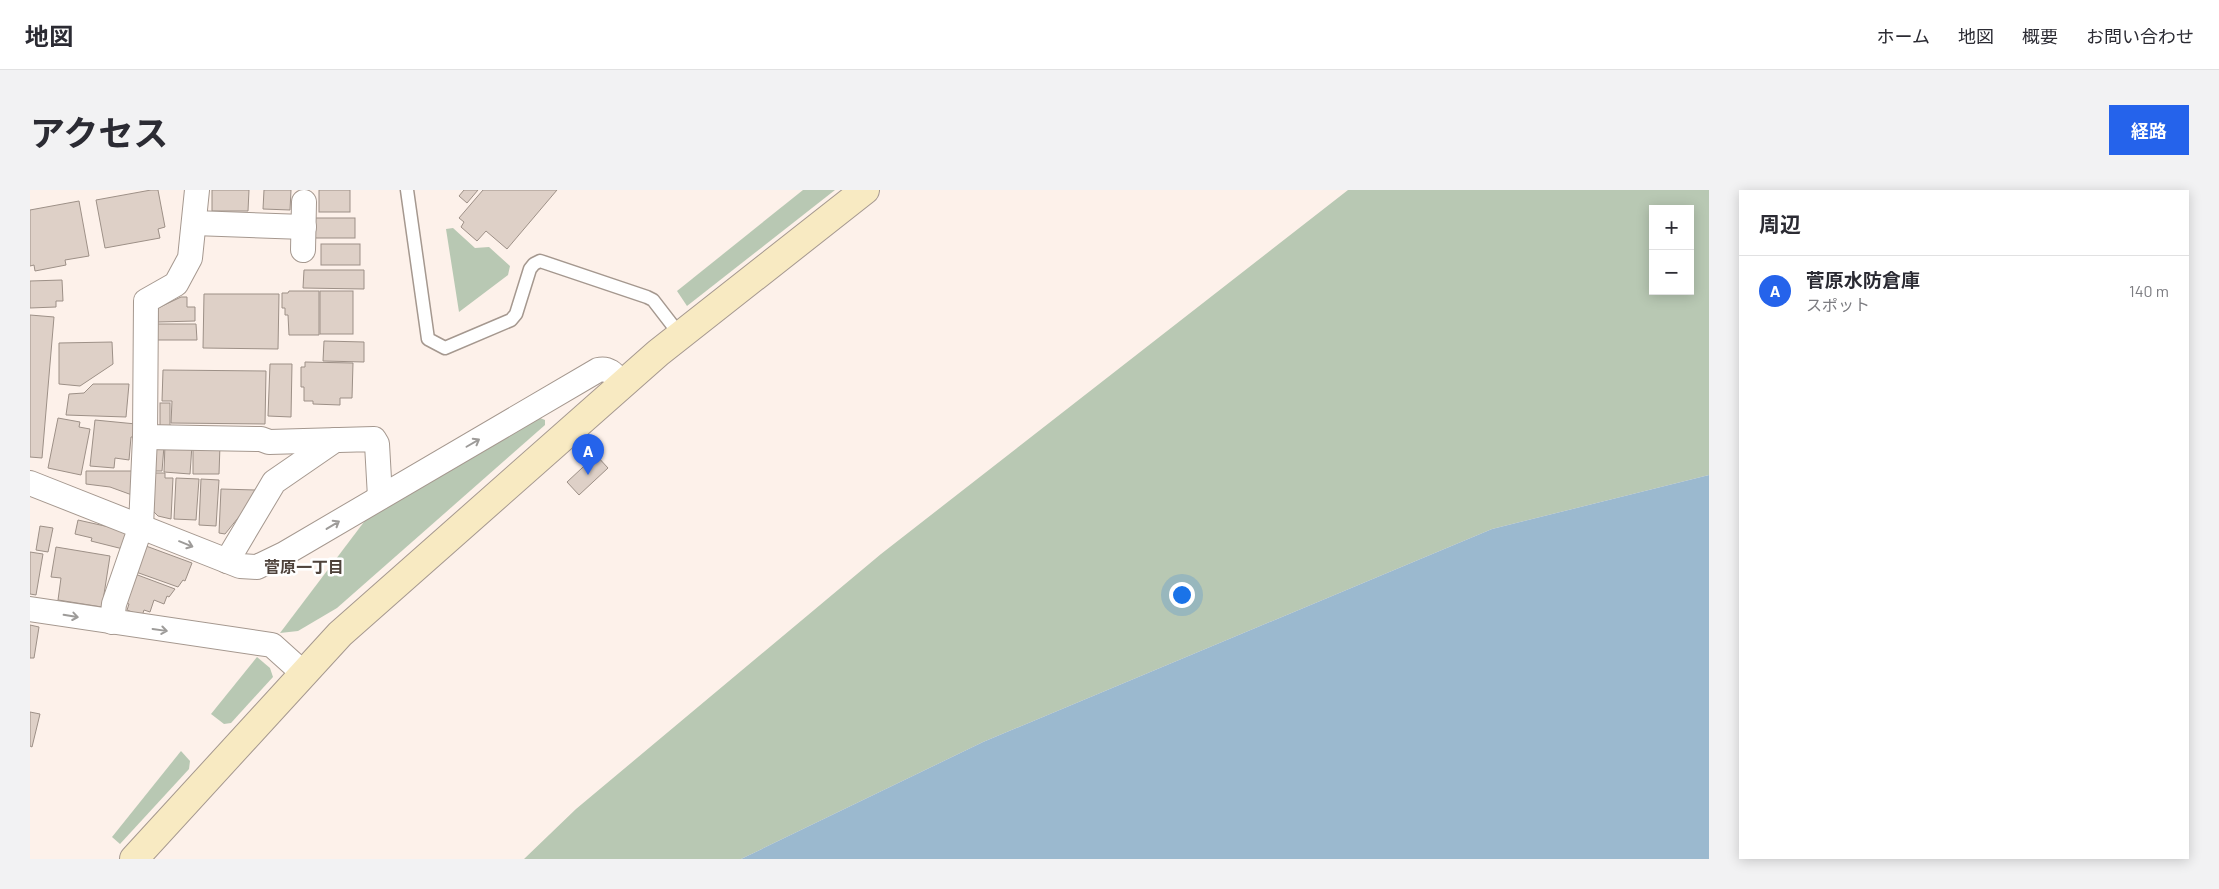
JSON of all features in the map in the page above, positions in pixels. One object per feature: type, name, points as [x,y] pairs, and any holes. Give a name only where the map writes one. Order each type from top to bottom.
[{"type":"street","points":[[112,622],[114,604],[141,526],[145,437],[146,301],[176,284],[190,258],[197,190]]},
{"type":"street","points":[[134,859],[302,672],[398,580],[680,335],[865,190]]},
{"type":"street","points":[[194,223],[303,239],[304,202]]},
{"type":"street","points":[[30,483],[240,566],[257,567],[284,554],[598,370],[604,368],[611,372],[622,384]]},
{"type":"street","points":[[145,437],[261,439],[269,442],[374,439],[377,444],[380,497]]},
{"type":"street","points":[[227,561],[274,482],[334,440]]},
{"type":"street","points":[[30,609],[272,645],[302,672]]},
{"type":"lane","points":[[407,190],[428,339],[445,348],[511,320],[516,314],[530,269],[540,261],[653,300],[680,335]]},
{"type":"green space","points":[[803,190],[835,190],[687,306],[677,291]]},
{"type":"green space","points":[[1348,190],[1709,190],[1709,475],[1492,529],[983,742],[741,859],[524,859],[576,809],[881,554]]},
{"type":"green space","points":[[453,228],[475,248],[489,247],[510,266],[508,275],[459,312],[446,229]]},
{"type":"green space","points":[[540,418],[545,420],[545,425],[337,608],[298,631],[280,633],[373,510]]},
{"type":"green space","points":[[257,657],[270,668],[273,677],[231,723],[224,724],[211,714]]},
{"type":"green space","points":[[181,751],[190,761],[189,769],[120,844],[112,837]]},
{"type":"water","points":[[1709,475],[1709,859],[741,859],[983,742],[1492,529]]},
{"type":"building","points":[[158,190],[165,227],[158,229],[160,238],[105,248],[96,200]]},
{"type":"building","points":[[212,190],[249,190],[248,211],[212,211]]},
{"type":"building","points":[[264,190],[291,190],[290,210],[263,209]]},
{"type":"building","points":[[319,190],[350,190],[350,212],[319,212]]},
{"type":"building","points":[[464,190],[478,190],[467,203],[459,196]]},
{"type":"building","points":[[483,190],[557,190],[507,249],[486,231],[477,241],[461,227],[464,222],[459,218]]},
{"type":"building","points":[[79,201],[89,256],[65,260],[66,265],[35,271],[34,265],[30,266],[30,210]]},
{"type":"building","points":[[314,218],[355,218],[355,238],[314,238]]},
{"type":"building","points":[[321,244],[360,244],[360,265],[321,265]]},
{"type":"building","points":[[304,270],[364,270],[364,289],[303,288]]},
{"type":"building","points":[[62,280],[63,301],[56,301],[56,307],[30,308],[30,281]]},
{"type":"building","points":[[289,291],[319,291],[319,335],[289,335],[288,315],[285,315],[285,308],[282,308],[282,293],[288,293]]},
{"type":"building","points":[[320,291],[353,291],[353,334],[320,334]]},
{"type":"building","points":[[204,294],[279,294],[278,349],[203,348]]},
{"type":"building","points":[[181,297],[187,297],[187,307],[195,307],[195,321],[158,322],[158,308]]},
{"type":"building","points":[[30,315],[54,317],[42,458],[30,457]]},
{"type":"building","points":[[154,324],[196,324],[197,340],[155,340]]},
{"type":"building","points":[[324,341],[364,342],[364,362],[323,361]]},
{"type":"building","points":[[112,342],[113,364],[80,386],[59,384],[59,343]]},
{"type":"building","points":[[305,362],[353,363],[352,398],[340,398],[340,405],[313,404],[313,401],[304,401],[304,387],[301,387],[301,367],[305,367]]},
{"type":"building","points":[[270,364],[292,364],[291,417],[268,416]]},
{"type":"building","points":[[163,370],[266,371],[265,424],[171,423],[172,401],[162,401]]},
{"type":"building","points":[[93,384],[129,384],[126,417],[66,415],[69,394],[84,393]]},
{"type":"building","points":[[160,403],[170,403],[170,429],[160,429]]},
{"type":"building","points":[[58,418],[80,422],[79,427],[90,429],[81,475],[48,468]]},
{"type":"building","points":[[95,420],[136,424],[134,437],[131,437],[129,460],[115,458],[114,468],[90,466]]},
{"type":"building","points":[[165,444],[192,445],[190,474],[164,472]]},
{"type":"building","points":[[153,445],[164,446],[162,471],[152,471]]},
{"type":"building","points":[[193,445],[220,445],[219,474],[193,474]]},
{"type":"building","points":[[596,455],[608,468],[579,495],[567,482]]},
{"type":"building","points":[[86,471],[133,471],[132,495],[110,487],[86,484]]},
{"type":"building","points":[[152,473],[165,473],[165,478],[173,478],[171,519],[158,516],[150,508]]},
{"type":"building","points":[[176,478],[199,479],[196,520],[174,519]]},
{"type":"building","points":[[201,479],[219,480],[216,526],[199,525]]},
{"type":"building","points":[[221,489],[255,490],[255,497],[225,534],[219,533]]},
{"type":"building","points":[[78,520],[127,531],[123,549],[91,541],[92,538],[75,534]]},
{"type":"building","points":[[40,526],[53,528],[48,552],[36,550]]},
{"type":"building","points":[[146,546],[192,563],[185,581],[183,580],[178,587],[136,572]]},
{"type":"building","points":[[56,547],[110,556],[102,607],[58,600],[61,578],[51,577]]},
{"type":"building","points":[[30,552],[43,554],[36,595],[30,594]]},
{"type":"building","points":[[135,574],[175,589],[169,597],[167,596],[164,604],[154,600],[150,612],[144,610],[142,616],[127,610],[129,604],[124,602]]},
{"type":"building","points":[[30,625],[39,627],[34,658],[30,658]]},
{"type":"building","points":[[30,712],[40,714],[32,747],[30,746]]},
{"type":"place","name":"菅原水防倉庫","points":[[588,475]]},
{"type":"district","name":"菅原一丁目","points":[[304,567]]}]
